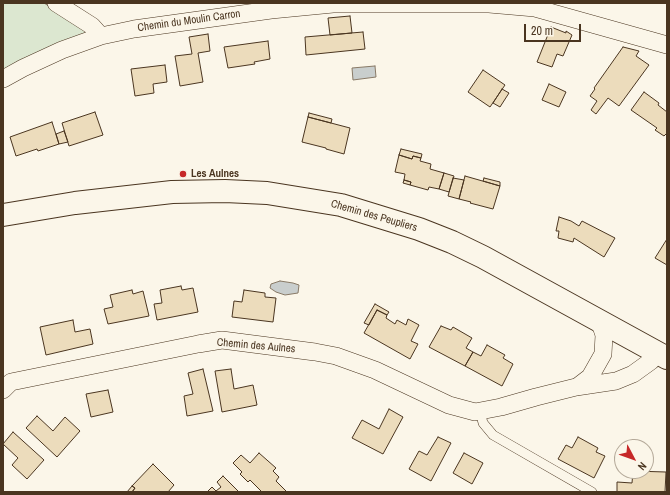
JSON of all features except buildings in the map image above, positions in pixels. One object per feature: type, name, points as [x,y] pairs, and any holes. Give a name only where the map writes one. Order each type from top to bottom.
[{"type":"street","points":[[56,3],[92,26],[101,36]]},
{"type":"street","name":"Chemin du Moulin Carron","points":[[3,79],[22,68],[56,53],[101,36],[134,29],[271,10],[334,4],[489,4],[571,10],[667,45]]},
{"type":"street","name":"Chemin des Peupliers","points":[[3,215],[76,203],[172,192],[225,191],[267,193],[342,205],[419,229],[484,256],[662,356]]},
{"type":"street","name":"Chemin des Aulnes","points":[[576,387],[590,377],[603,354],[604,335],[599,320]]},
{"type":"street","name":"Chemin des Aulnes","points":[[3,390],[10,382],[222,340],[336,356],[375,370],[449,405],[474,412],[501,407],[576,387],[616,381],[632,374],[662,356]]},
{"type":"lane","points":[[480,411],[484,423],[493,435],[592,492]]},
{"type":"green space","points":[[3,3],[44,3],[89,31],[3,73]]},
{"type":"shaded area","points":[[375,66],[376,77],[353,80],[352,68]]},
{"type":"shaded area","points":[[280,281],[299,285],[298,293],[285,295],[270,288],[271,284]]},
{"type":"place","name":"Les Aulnes","points":[[183,174]]}]
